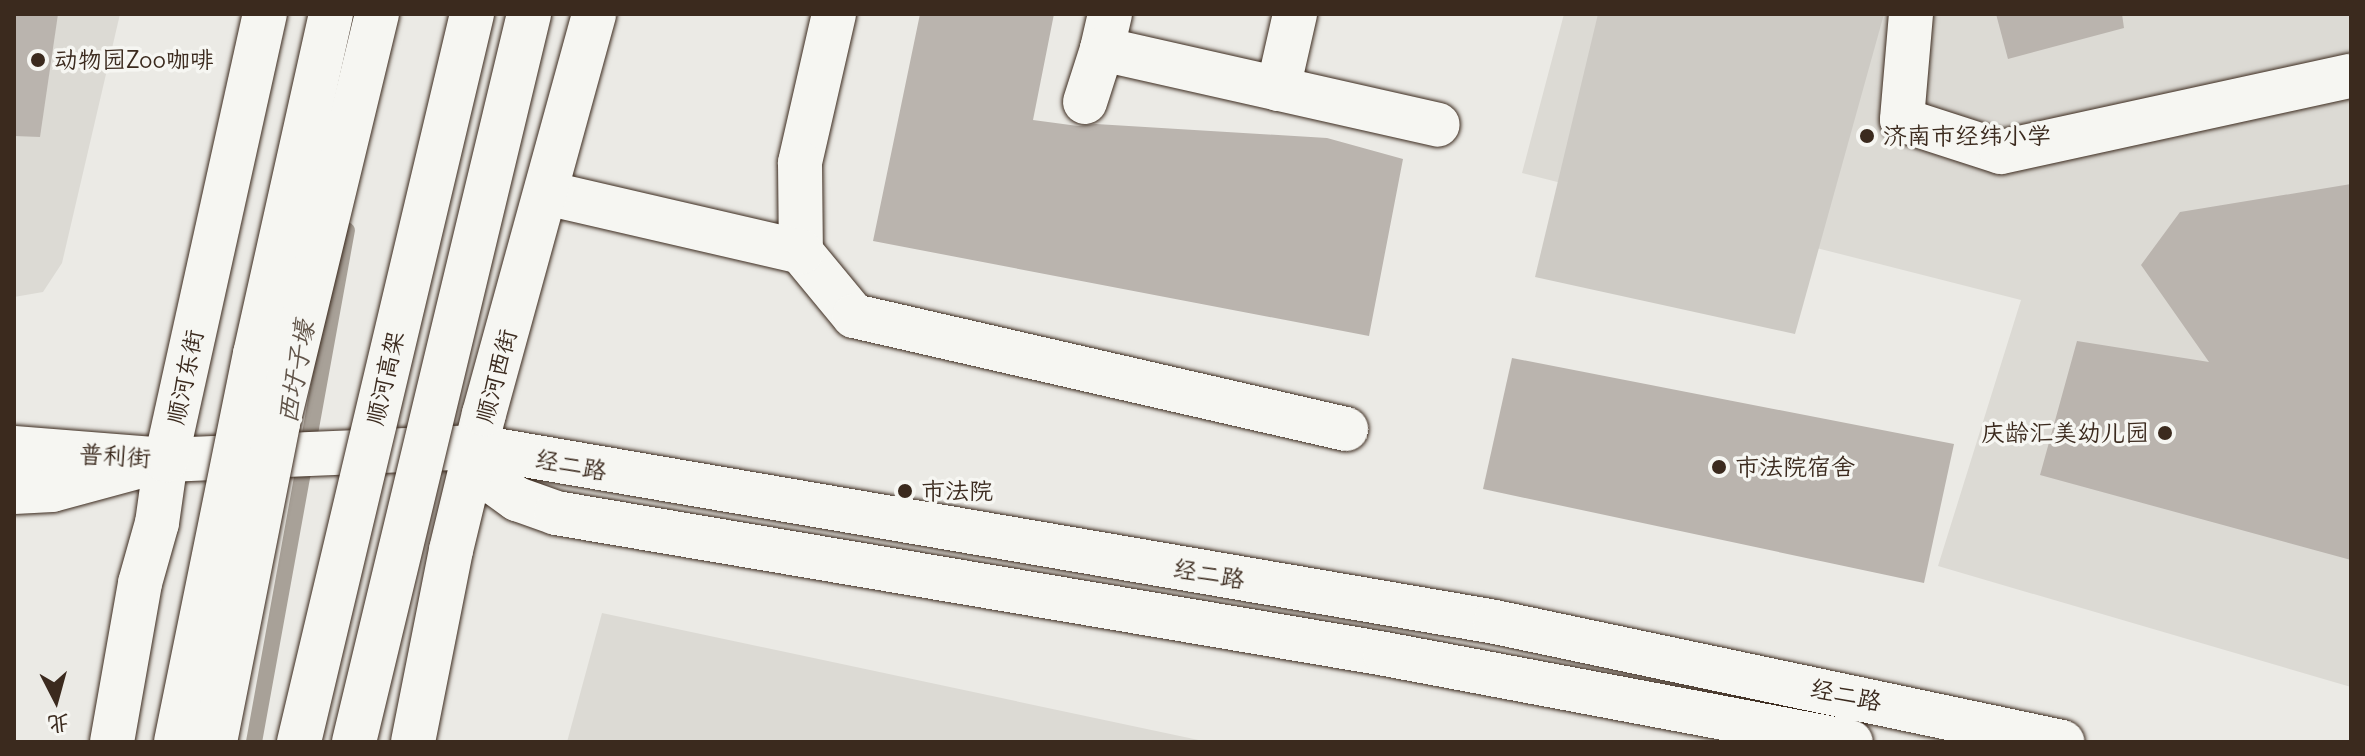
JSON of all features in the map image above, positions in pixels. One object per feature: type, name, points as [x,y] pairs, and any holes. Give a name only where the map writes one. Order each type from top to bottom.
[{"type":"main road","name":"顺河东街","points":[[112,742],[140,583],[157,523],[166,460],[265,14]]},
{"type":"main road","points":[[176,742],[255,354],[331,14]]},
{"type":"main road","points":[[215,742],[278,423],[377,14]]},
{"type":"main road","name":"顺河高架","points":[[299,742],[472,14]]},
{"type":"main road","points":[[354,742],[529,14]]},
{"type":"main road","name":"顺河西街","points":[[413,742],[451,550],[484,414],[594,14]]},
{"type":"main road","points":[[801,252],[800,163],[834,14]]},
{"type":"main road","points":[[1278,89],[1295,14]]},
{"type":"main road","points":[[1911,14],[1902,120],[2001,152],[2351,76]]},
{"type":"main road","points":[[1085,102],[1106,32],[1278,89],[1438,125]]},
{"type":"main road","points":[[546,193],[801,252],[854,316],[1346,429]]},
{"type":"main road","points":[[166,460],[478,447]]},
{"type":"main road","name":"经二路","points":[[478,447],[496,484],[517,499],[556,513],[1338,646],[1798,736],[1851,742]]},
{"type":"main road","name":"经二路","points":[[478,447],[1495,622],[2062,742]]},
{"type":"main road","name":"普利街","points":[[14,448],[166,460]]},
{"type":"main road","name":"普利街","points":[[14,492],[52,490],[166,460]]},
{"type":"shaded area","points":[[14,14],[120,14],[62,263],[43,292],[14,297]]},
{"type":"shaded area","points":[[1564,14],[2351,14],[2351,687],[1938,566],[2021,300],[1522,173]]},
{"type":"shaded area","points":[[1598,14],[1884,14],[1795,334],[1535,277]]},
{"type":"shaded area","points":[[602,613],[1208,742],[567,742]]},
{"type":"building","points":[[14,14],[58,14],[40,137],[14,136]]},
{"type":"building","points":[[920,14],[1054,14],[1033,120],[1078,126],[1096,124],[1327,138],[1403,159],[1369,336],[873,241]]},
{"type":"building","points":[[1996,14],[2122,14],[2124,28],[2008,59]]},
{"type":"building","points":[[2351,184],[2351,560],[2040,475],[2077,341],[2209,362],[2141,265],[2180,212]]},
{"type":"building","name":"市法院宿舍","points":[[1512,358],[1954,444],[1924,583],[1483,489]]},
{"type":"waterway","name":"西圩子壕","points":[[254,742],[347,230]]},
{"type":"place","name":"动物园Zoo咖啡","points":[[38,60]]},
{"type":"place","name":"济南市经纬小学","points":[[1867,136]]},
{"type":"place","name":"庆龄汇美幼儿园","points":[[2165,433]]},
{"type":"place","name":"市法院宿舍","points":[[1719,467]]},
{"type":"place","name":"市法院","points":[[905,491]]}]
